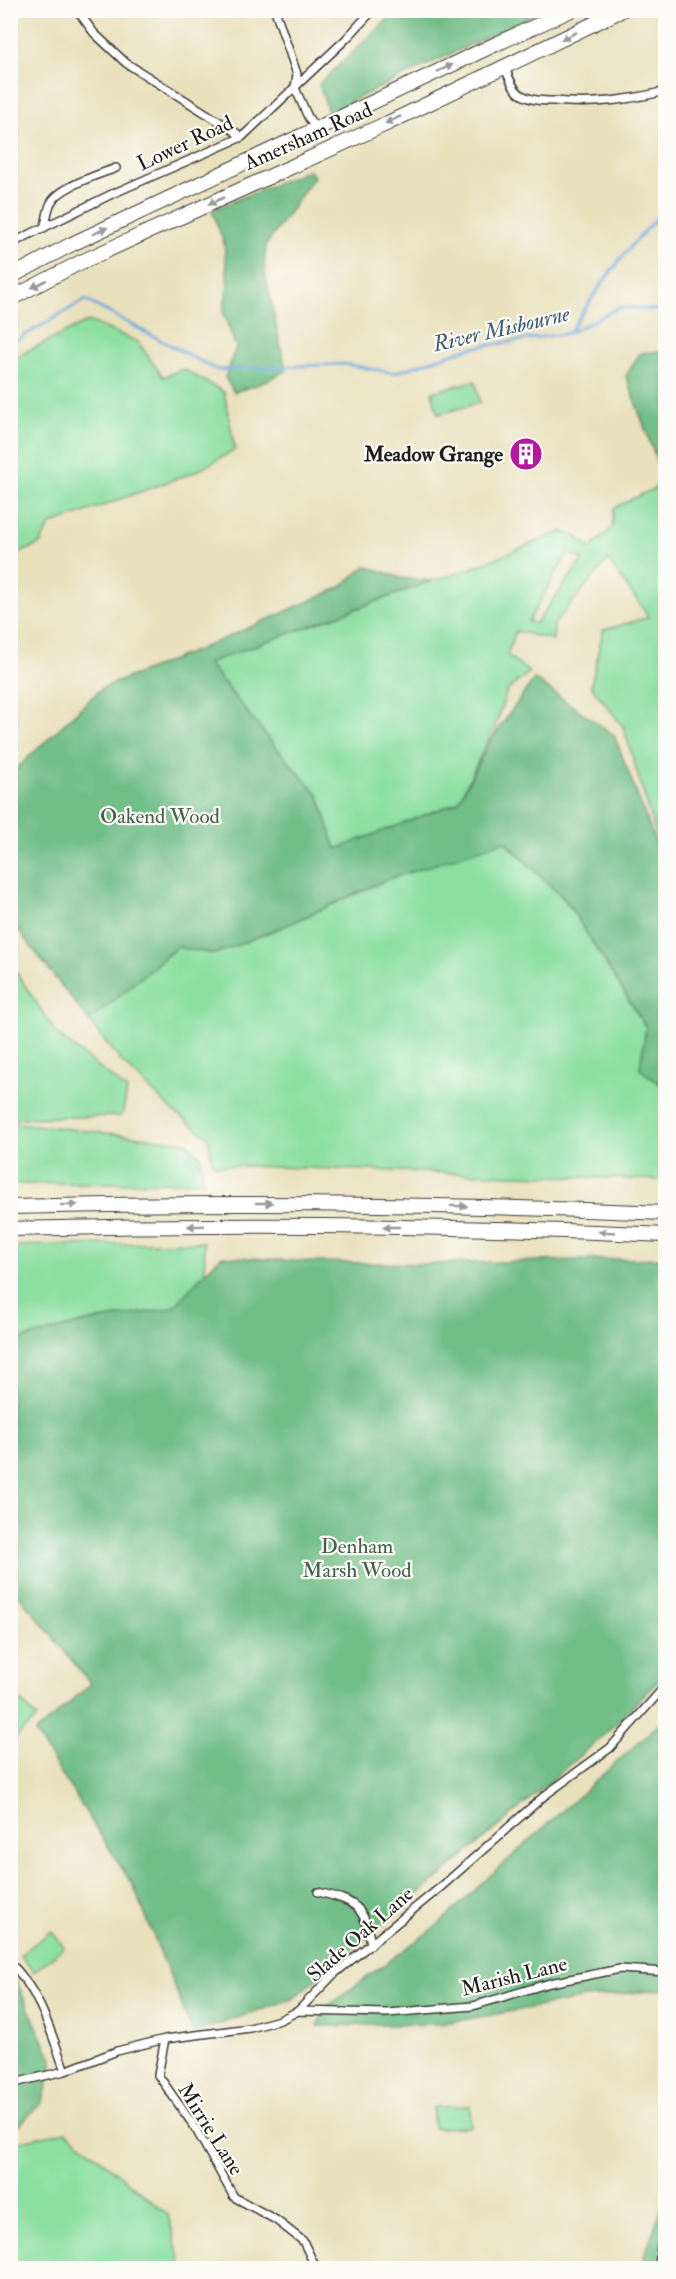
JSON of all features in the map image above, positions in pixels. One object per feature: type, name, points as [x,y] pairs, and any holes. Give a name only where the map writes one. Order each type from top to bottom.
[{"type":"highway","points":[[10,277],[72,244],[571,10]]},
{"type":"highway","name":"Amersham Road","points":[[10,298],[79,263],[505,68],[622,10]]},
{"type":"highway","points":[[10,1207],[299,1202],[666,1213]]},
{"type":"highway","points":[[10,1229],[222,1226],[391,1227],[528,1229],[666,1235]]},
{"type":"street","points":[[77,10],[94,33],[126,63],[242,137]]},
{"type":"street","points":[[275,10],[297,74],[295,88],[316,129]]},
{"type":"street","name":"Lower Road","points":[[10,244],[112,194],[242,137],[373,10]]},
{"type":"street","points":[[505,68],[513,85],[521,94],[536,100],[585,104],[635,98],[666,91]]},
{"type":"street","points":[[44,228],[50,205],[61,191],[116,168]]},
{"type":"street","name":"Slade Oak Lane","points":[[10,2084],[65,2071],[117,2050],[165,2039],[250,2028],[280,2020],[298,2011],[334,1974],[442,1886],[544,1796],[610,1748],[666,1685]]},
{"type":"street","points":[[318,1892],[345,1898],[359,1908],[368,1929],[371,1945]]},
{"type":"street","points":[[10,1963],[18,1969],[44,2012],[65,2071]]},
{"type":"street","name":"Marish Lane","points":[[298,2011],[387,2013],[473,2006],[550,1983],[620,1969],[666,1972]]},
{"type":"street","name":"Mirrie Lane","points":[[165,2039],[158,2075],[194,2126],[234,2197],[276,2220],[303,2241],[316,2268]]},
{"type":"street","points":[[659,2268],[661,2246],[666,2234]]},
{"type":"green space","points":[[398,10],[542,11],[328,112],[319,84]]},
{"type":"green space","points":[[309,170],[314,177],[266,245],[264,269],[286,371],[257,385],[234,392],[225,378],[236,347],[223,312],[228,286],[224,243],[212,210]]},
{"type":"green space","points":[[89,321],[138,342],[163,377],[183,369],[224,392],[235,450],[197,471],[50,525],[40,544],[11,557],[11,359]]},
{"type":"green space","points":[[666,351],[665,483],[626,376],[640,353]]},
{"type":"green space","points":[[665,353],[665,483],[626,376]]},
{"type":"green space","points":[[475,381],[480,403],[438,414],[432,392]]},
{"type":"green space","points":[[665,483],[665,864],[623,726],[591,686],[603,630],[649,617],[608,560],[554,624],[553,640],[516,631],[507,655],[529,672],[507,691],[496,724],[458,802],[336,850],[319,796],[267,737],[208,663],[464,571],[563,531],[577,537],[591,548],[612,527],[614,508]],"holes":[[[568,553],[583,559],[536,623],[528,622]]]},
{"type":"green space","name":"Oakend Wood","points":[[366,566],[401,578],[432,581],[208,663],[267,737],[319,796],[336,849],[458,802],[490,741],[534,679],[614,735],[665,867],[665,944],[658,992],[665,994],[665,1088],[640,1069],[646,1027],[567,902],[505,841],[386,880],[287,925],[215,954],[177,947],[89,1021],[11,921],[11,774],[102,688],[200,649],[339,588]]},
{"type":"green space","points":[[504,841],[567,902],[646,1027],[640,1069],[665,1088],[665,1180],[213,1165],[208,1137],[173,1111],[121,1061],[89,1021],[177,947],[215,954],[287,925],[386,880]]},
{"type":"green space","points":[[10,963],[58,1035],[127,1090],[122,1116],[18,1118],[11,1121]]},
{"type":"green space","points":[[17,1123],[186,1142],[201,1157],[202,1182],[11,1184],[11,1125]]},
{"type":"green space","points":[[204,1242],[205,1272],[175,1306],[169,1309],[86,1322],[11,1342],[10,1246]]},
{"type":"green space","name":"Denham Marsh Wood","points":[[222,1256],[312,1262],[425,1264],[665,1258],[665,1674],[603,1736],[436,1880],[292,1999],[193,2033],[134,1887],[35,1733],[91,1684],[14,1589],[11,1592],[11,1342],[86,1322],[169,1309],[175,1306]]},
{"type":"green space","points":[[20,1700],[37,1718],[11,1742],[11,1709]]},
{"type":"green space","points":[[659,1724],[665,1730],[665,1989],[586,1998],[440,2024],[318,2026],[325,2008],[438,1925]]},
{"type":"green space","points":[[51,1931],[64,1947],[34,1972],[20,1955]]},
{"type":"green space","points":[[13,1975],[53,2061],[43,2101],[11,2133],[10,1977]]},
{"type":"green space","points":[[470,2106],[471,2127],[433,2128],[433,2107]]},
{"type":"green space","points":[[66,2131],[168,2215],[182,2268],[11,2268],[11,2137],[17,2142]]},
{"type":"green space","points":[[665,2199],[665,2268],[647,2268],[644,2257]]},
{"type":"waterway","points":[[570,332],[614,268],[638,238],[666,209]]},
{"type":"waterway","name":"River Misbourne","points":[[10,344],[85,300],[217,370],[344,364],[394,373],[470,348],[569,333],[620,307],[666,311]]},
{"type":"place","name":"Meadow Grange","points":[[526,454]]}]
